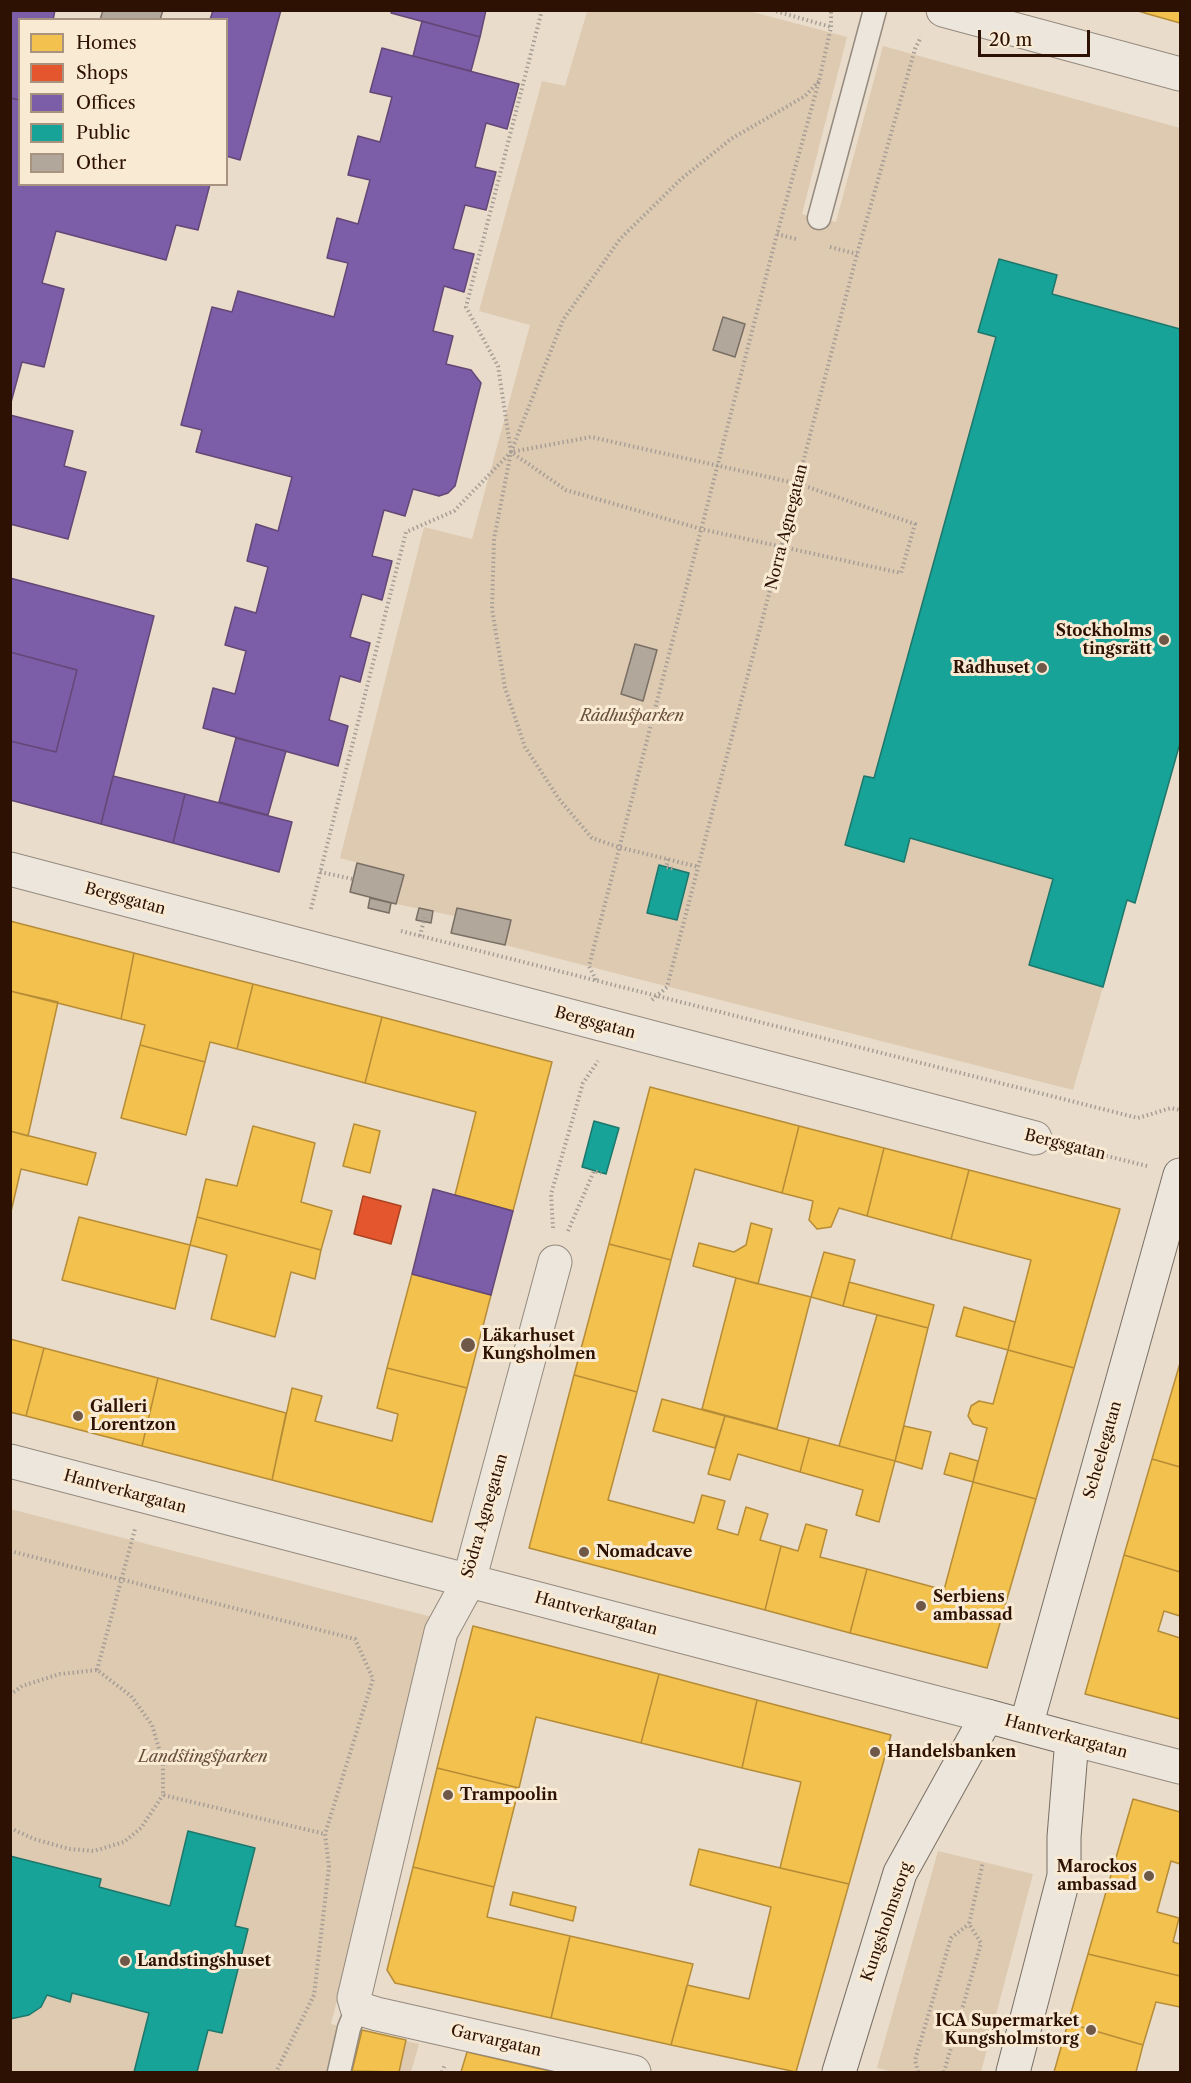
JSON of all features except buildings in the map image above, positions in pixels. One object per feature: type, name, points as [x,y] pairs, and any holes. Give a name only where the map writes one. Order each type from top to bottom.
[{"type":"street","points":[[934,20],[1180,74]]},
{"type":"street","name":"Bergsgatan","points":[[10,869],[1035,1138]]},
{"type":"street","name":"Scheelegatan","points":[[1026,1726],[1169,1171]]},
{"type":"street","name":"Södra Agnegatan","points":[[357,2008],[354,1998],[356,1983],[441,1632],[469,1581],[555,1262]]},
{"type":"street","name":"Hantverkargatan","points":[[10,1461],[1180,1767]]},
{"type":"street","name":"Kungsholmstorg","points":[[839,2073],[900,1873],[987,1716]]},
{"type":"street","points":[[1013,2073],[1064,1876],[1064,1837],[1072,1738]]},
{"type":"street","name":"Garvargatan","points":[[357,2008],[634,2073]]},
{"type":"lane","points":[[819,218],[875,10]]},
{"type":"lane","points":[[339,2073],[349,2028],[357,2008]]},
{"type":"path","points":[[311,909],[406,532],[454,511],[511,452],[591,437],[798,484],[915,524],[901,573],[701,529],[566,490],[511,452],[498,366],[466,308],[542,10]]},
{"type":"path","points":[[772,10],[831,27]]},
{"type":"path","points":[[555,1262],[551,1194],[583,1083],[619,1029],[589,966],[618,847],[819,81],[831,27],[831,10]]},
{"type":"path","name":"Norra Agnegatan","points":[[619,1029],[667,987],[857,254],[915,49],[934,20]]},
{"type":"path","points":[[699,867],[618,847],[592,838],[559,799],[525,747],[505,688],[492,609],[494,539],[511,452],[562,320],[620,240],[689,172],[731,139],[805,96],[819,81]]},
{"type":"path","points":[[668,859],[666,867],[674,869]]},
{"type":"path","points":[[320,872],[353,879]]},
{"type":"path","points":[[299,906],[322,912]]},
{"type":"path","points":[[420,936],[425,916]]},
{"type":"path","points":[[399,931],[1138,1118],[1170,1108],[1180,1110]]},
{"type":"path","name":"Bergsgatan","points":[[1035,1138],[1169,1171]]},
{"type":"path","points":[[555,1262],[594,1171],[601,1173]]},
{"type":"path","points":[[97,1670],[144,1497]]},
{"type":"path","points":[[10,1551],[355,1639],[373,1679],[325,1834],[329,1867],[314,1995],[276,2073]]},
{"type":"path","points":[[10,1695],[22,1686],[60,1674],[97,1670],[131,1696],[152,1725],[163,1762],[164,1795],[154,1813],[133,1835],[124,1842],[94,1851],[70,1849],[34,1839],[10,1828]]},
{"type":"path","points":[[164,1795],[325,1834]]},
{"type":"path","points":[[918,2073],[915,2060],[951,1938],[969,1924],[983,1862]]},
{"type":"path","points":[[944,2073],[981,1943],[969,1924]]},
{"type":"green space","name":"Rådhusparken","points":[[584,11],[749,11],[847,37],[802,214],[836,222],[883,46],[1180,128],[1180,329],[1052,294],[1057,275],[998,259],[978,332],[996,337],[874,778],[864,776],[845,844],[904,861],[910,838],[1053,879],[1103,987],[1073,1090],[505,945],[510,920],[457,908],[455,916],[396,904],[403,875],[340,858],[424,527],[472,539],[530,325],[479,311],[542,81],[565,86],[587,12]]},
{"type":"green space","name":"Landstingsparken","points":[[10,1509],[436,1618],[331,2024],[419,2044],[411,2072],[11,2072]]},
{"type":"green space","points":[[938,1851],[1033,1874],[981,2072],[894,2072],[877,2068]]},
{"type":"place","name":"Stockholms tingsrätt","points":[[1164,640]]},
{"type":"place","name":"Rådhuset","points":[[1042,668]]},
{"type":"place","name":"Läkarhuset Kungsholmen","points":[[468,1345]]},
{"type":"place","name":"Galleri Lorentzon","points":[[78,1416]]},
{"type":"place","name":"Nomadcave","points":[[584,1552]]},
{"type":"place","name":"Serbiens ambassad","points":[[921,1606]]},
{"type":"place","name":"Handelsbanken","points":[[875,1752]]},
{"type":"place","name":"Trampoolin","points":[[448,1795]]},
{"type":"place","name":"Marockos ambassad","points":[[1149,1876]]},
{"type":"place","name":"Landstingshuset","points":[[125,1961]]},
{"type":"place","name":"ICA Supermarket Kungsholmstorg","points":[[1091,2030]]}]
